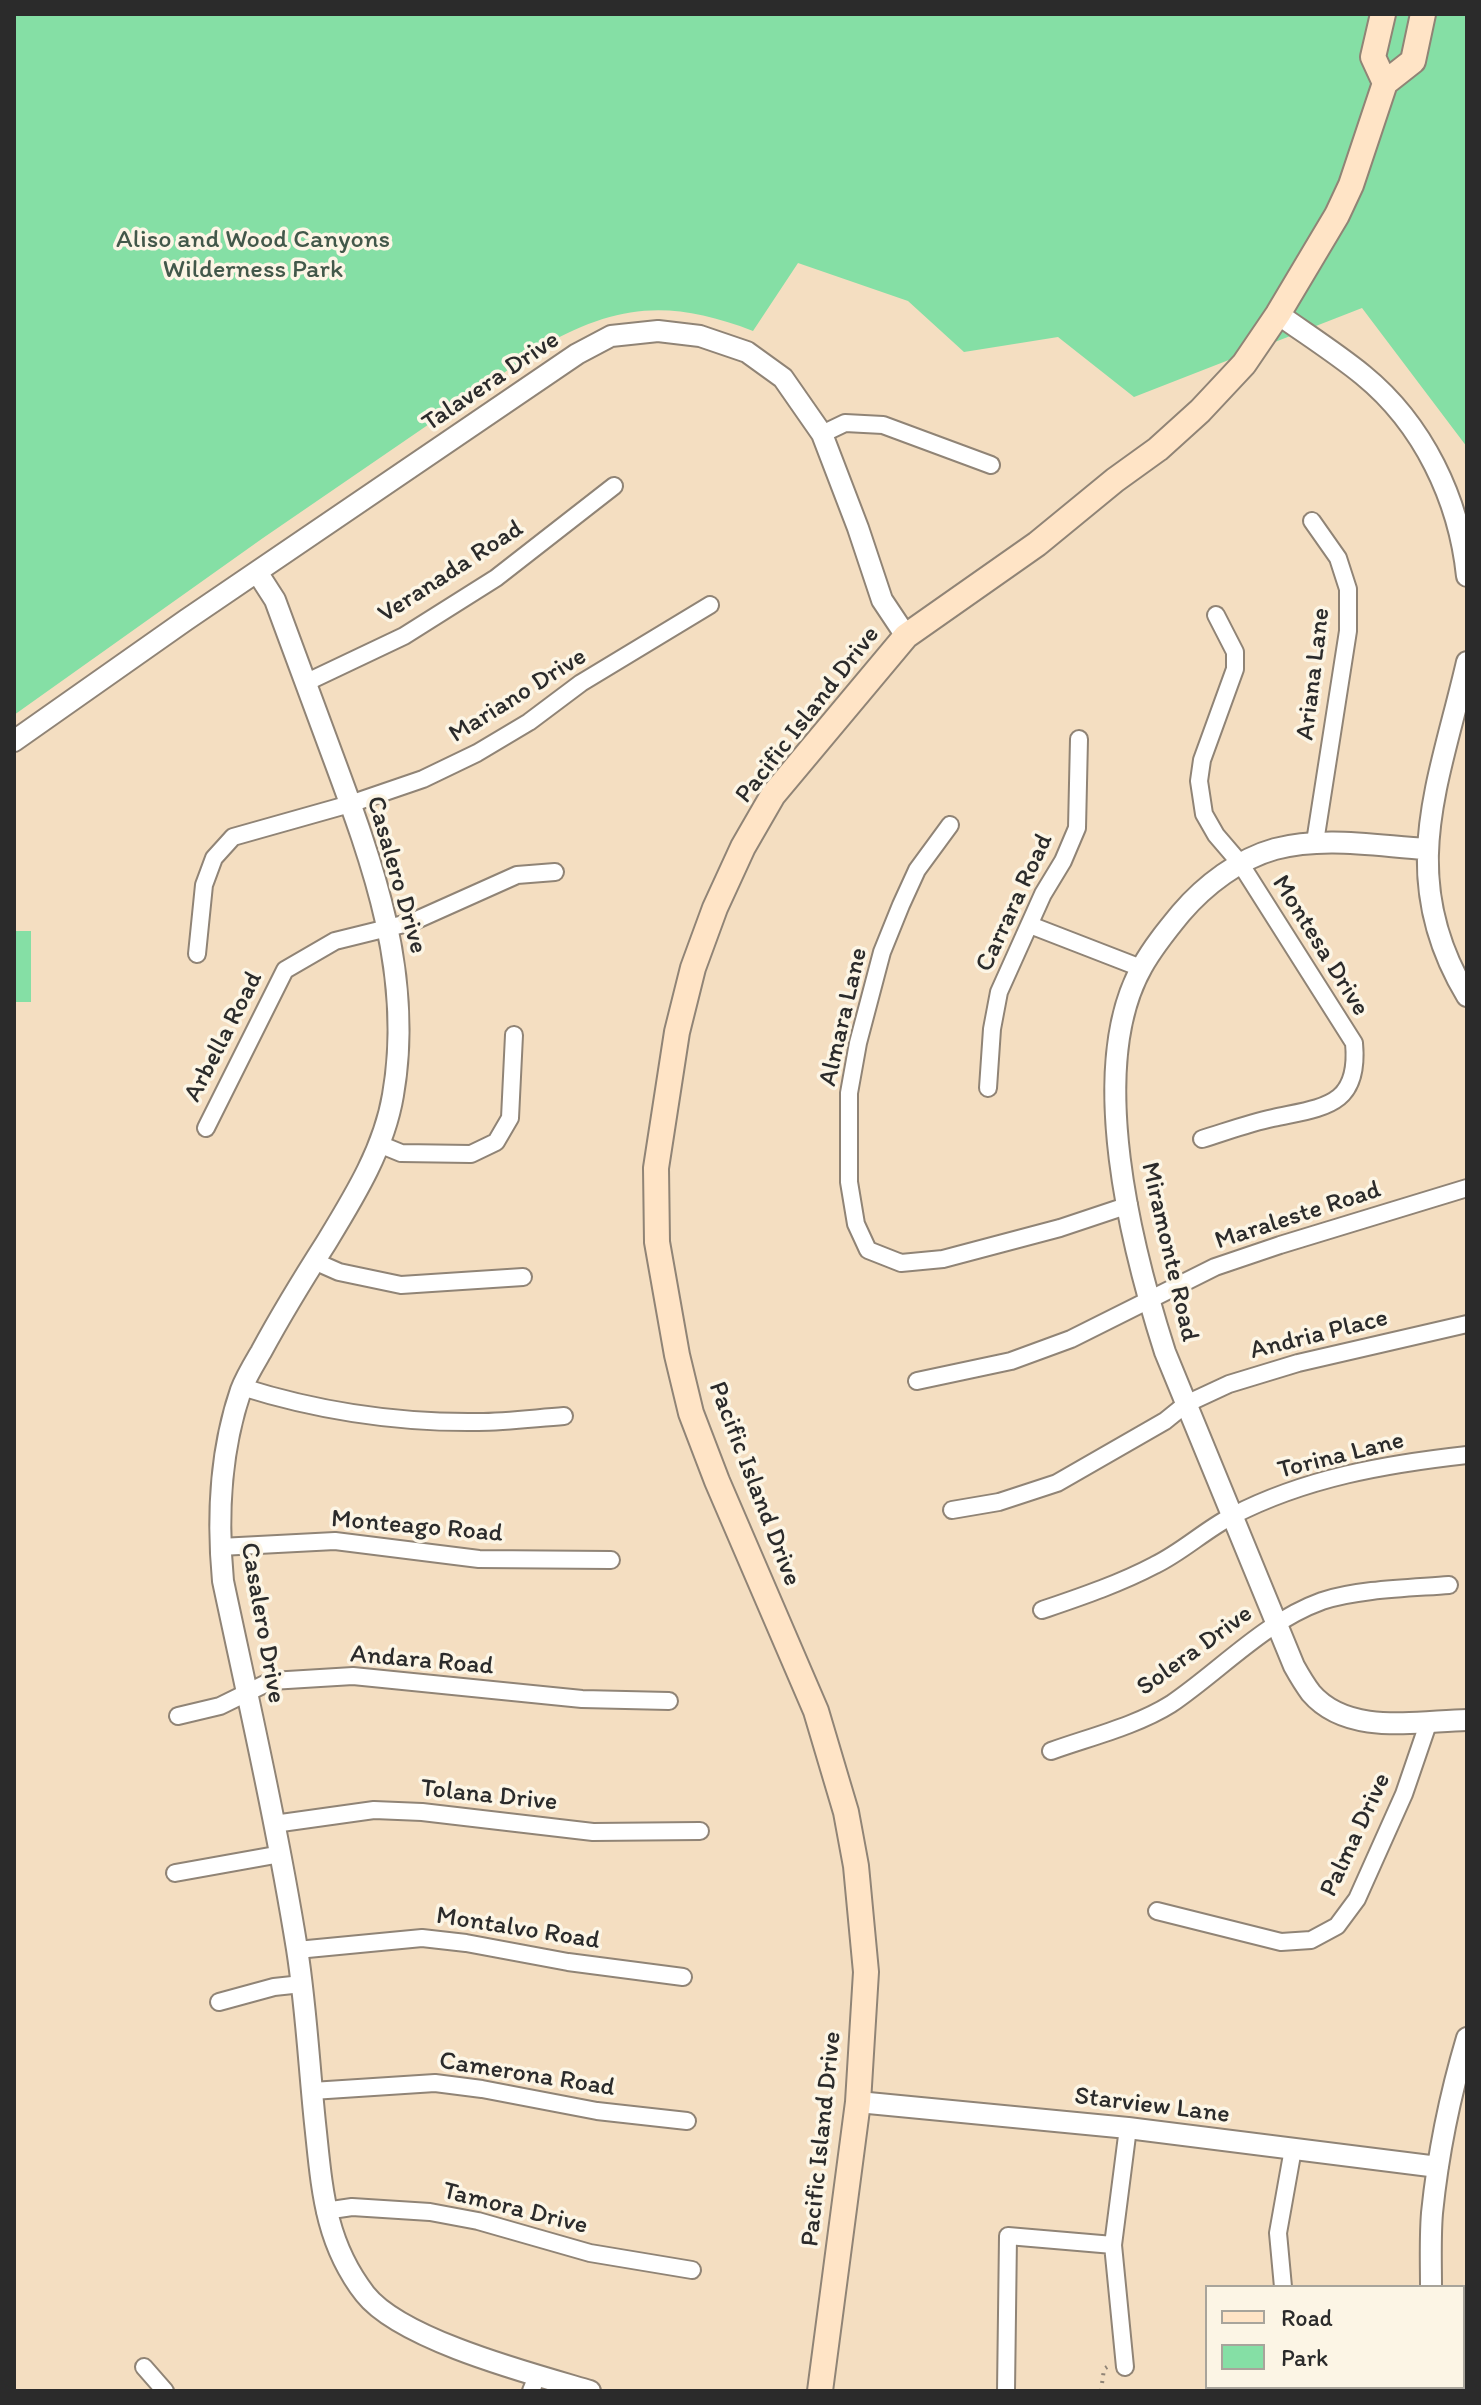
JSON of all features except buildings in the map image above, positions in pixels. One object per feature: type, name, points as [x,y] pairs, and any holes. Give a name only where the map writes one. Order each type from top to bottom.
[{"type":"main road","points":[[1383,14],[1373,57],[1385,83]]},
{"type":"main road","name":"Pacific Island Drive","points":[[820,2391],[858,2102],[866,1972],[856,1866],[846,1812],[816,1711],[691,1413],[677,1355],[657,1242],[656,1168],[677,1032],[693,968],[715,908],[743,847],[773,795],[906,636],[1037,544],[1158,449],[1200,411],[1244,364],[1337,215],[1351,185],[1385,83],[1413,61],[1423,14]]},
{"type":"street","points":[[1278,314],[1364,376],[1399,412],[1433,458],[1454,509],[1467,576]]},
{"type":"street","name":"Talavera Drive","points":[[14,741],[577,354],[611,336],[658,331],[700,336],[747,352],[783,378],[822,434],[882,600],[906,636]]},
{"type":"street","points":[[822,434],[845,423],[883,425],[991,465]]},
{"type":"street","name":"Veranada Road","points":[[305,683],[404,636],[496,578],[614,486]]},
{"type":"street","name":"Ariana Lane","points":[[1312,521],[1338,558],[1348,589],[1348,631],[1315,842]]},
{"type":"street","name":"Casalero Drive","points":[[257,572],[275,600],[350,804],[389,928],[399,1007],[399,1046],[393,1097],[379,1144],[355,1195],[274,1327],[242,1387],[222,1470],[220,1547],[223,1581],[281,1854],[297,1950],[325,2211],[340,2257],[376,2306],[420,2334],[534,2383],[590,2391]]},
{"type":"street","name":"Mariano Drive","points":[[197,954],[204,885],[214,858],[233,837],[350,804],[423,779],[477,753],[529,722],[581,683],[710,605]]},
{"type":"street","name":"Montesa Drive","points":[[1202,1139],[1269,1118],[1317,1110],[1336,1102],[1350,1086],[1356,1065],[1354,1043],[1240,863],[1216,835],[1204,814],[1199,781],[1202,760],[1235,669],[1235,652],[1216,615]]},
{"type":"street","points":[[1467,662],[1434,788],[1427,849],[1431,905],[1442,947],[1467,996]]},
{"type":"street","name":"Carrara Road","points":[[988,1088],[992,1029],[999,992],[1077,828],[1079,739]]},
{"type":"street","name":"Almara Lane","points":[[950,825],[917,870],[882,952],[853,1068],[849,1093],[849,1182],[856,1224],[868,1250],[901,1263],[943,1259],[1060,1228],[1129,1205]]},
{"type":"street","name":"Miramonte Road","points":[[1427,849],[1315,842],[1275,849],[1240,863],[1192,900],[1164,933],[1141,968],[1125,1008],[1117,1046],[1117,1139],[1149,1301],[1165,1352],[1294,1666],[1312,1694],[1338,1713],[1372,1723],[1467,1720]]},
{"type":"street","name":"Arbella Road","points":[[206,1128],[285,970],[335,941],[412,922],[517,875],[555,872]]},
{"type":"street","points":[[1030,925],[1141,968]]},
{"type":"street","points":[[379,1144],[401,1153],[471,1154],[496,1142],[510,1118],[514,1035]]},
{"type":"street","name":"Maraleste Road","points":[[917,1381],[1011,1361],[1071,1339],[1215,1267],[1467,1188]]},
{"type":"street","points":[[314,1261],[339,1272],[401,1285],[523,1277]]},
{"type":"street","name":"Andria Place","points":[[952,1510],[999,1502],[1057,1483],[1165,1421],[1186,1404],[1229,1384],[1298,1363],[1467,1324]]},
{"type":"street","points":[[242,1387],[372,1417],[479,1422],[564,1416]]},
{"type":"street","name":"Torina Lane","points":[[1042,1610],[1093,1593],[1157,1565],[1231,1517],[1287,1492],[1410,1461],[1467,1455]]},
{"type":"street","name":"Monteago Road","points":[[220,1547],[335,1541],[479,1559],[611,1560]]},
{"type":"street","name":"Solera Drive","points":[[1051,1751],[1167,1706],[1275,1622],[1323,1601],[1382,1590],[1449,1585]]},
{"type":"street","name":"Andara Road","points":[[178,1716],[220,1706],[271,1681],[353,1676],[566,1698],[669,1701]]},
{"type":"street","name":"Palma Drive","points":[[1157,1911],[1281,1942],[1311,1940],[1337,1926],[1357,1899],[1404,1794],[1429,1721]]},
{"type":"street","name":"Tolana Drive","points":[[274,1824],[374,1810],[422,1812],[593,1832],[700,1831]]},
{"type":"street","points":[[175,1873],[281,1854]]},
{"type":"street","name":"Montalvo Road","points":[[297,1950],[422,1938],[683,1977]]},
{"type":"street","points":[[219,2002],[274,1987],[302,1984]]},
{"type":"street","points":[[1431,2285],[1432,2216],[1438,2167],[1467,2038]]},
{"type":"street","name":"Camerona Road","points":[[312,2091],[435,2083],[597,2111],[687,2121]]},
{"type":"street","name":"Starview Lane","points":[[858,2102],[1128,2128],[1438,2167]]},
{"type":"street","points":[[1125,2367],[1113,2245],[1128,2128]]},
{"type":"street","points":[[1283,2285],[1278,2233],[1293,2149]]},
{"type":"street","name":"Tamora Drive","points":[[325,2211],[352,2207],[430,2212],[478,2221],[590,2253],[692,2270]]},
{"type":"street","points":[[1006,2391],[1008,2236],[1113,2245]]},
{"type":"street","points":[[144,2367],[165,2391]]},
{"type":"green space","name":"Aliso and Wood Canyons Wilderness Park","points":[[14,14],[1467,14],[1467,447],[1362,308],[1134,397],[1058,337],[964,352],[908,301],[798,263],[753,331],[697,314],[646,311],[596,321],[543,346],[263,538],[14,715]]},
{"type":"green space","points":[[14,931],[31,931],[31,1002],[14,1002]]}]
